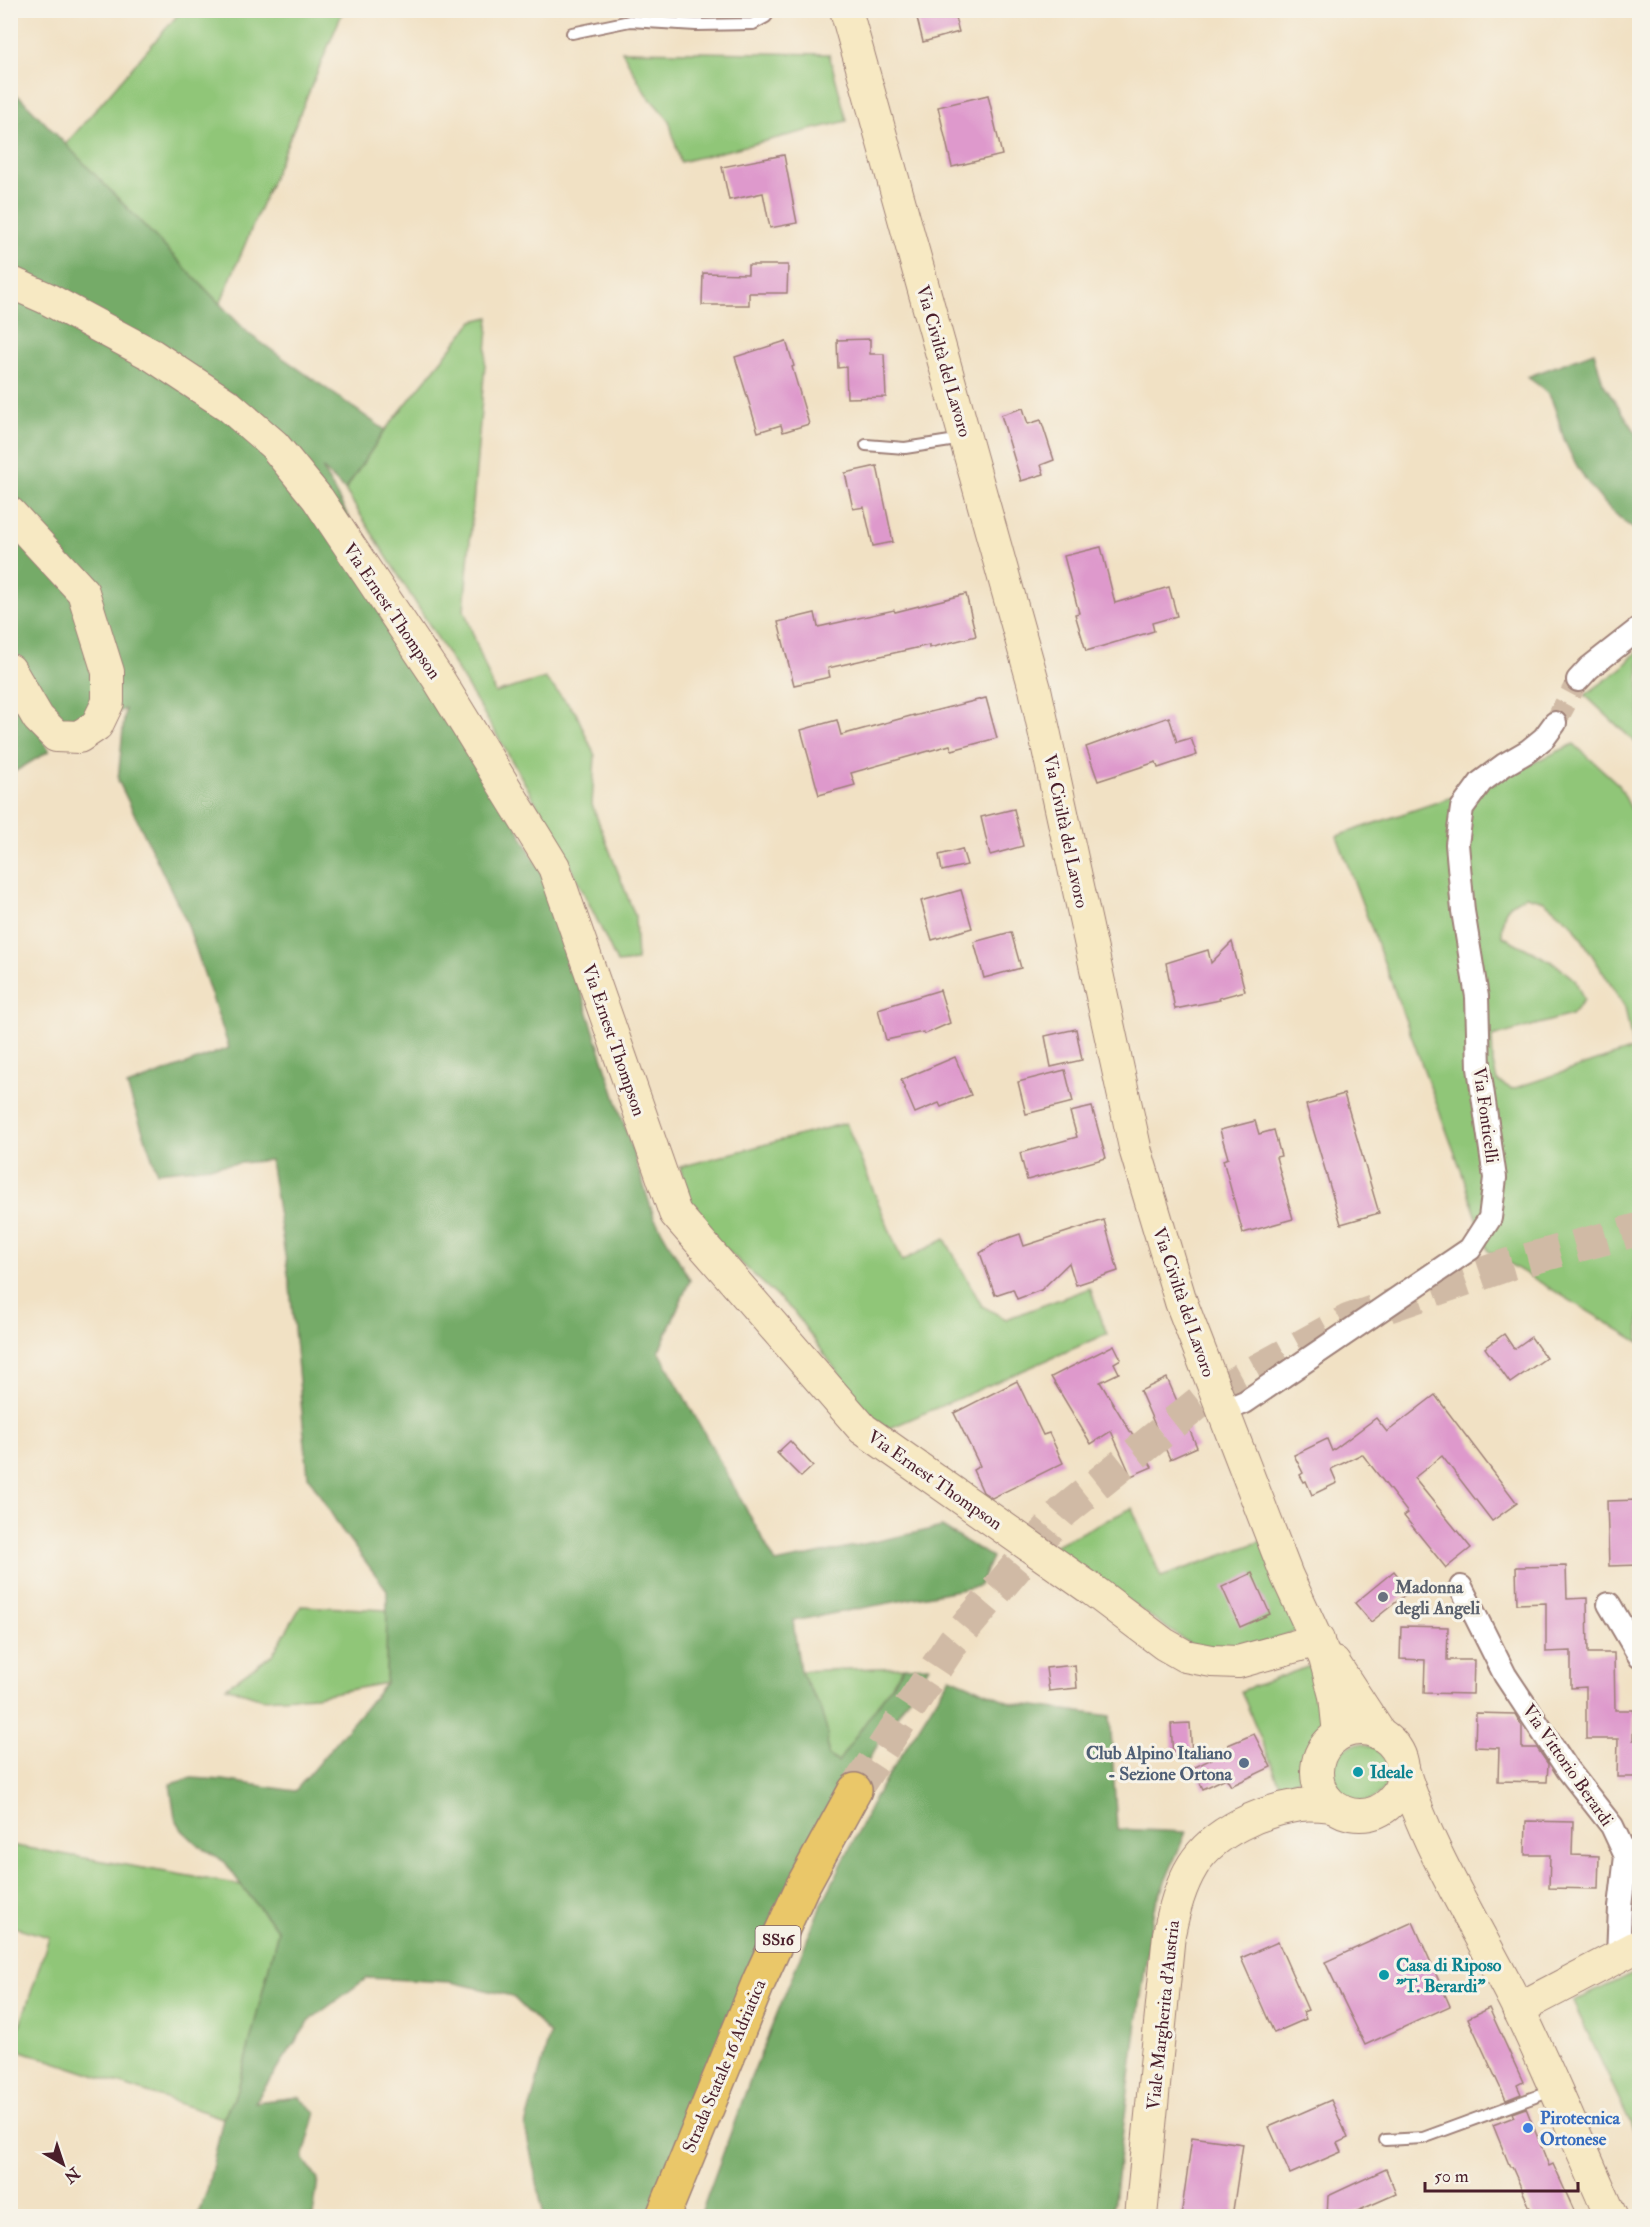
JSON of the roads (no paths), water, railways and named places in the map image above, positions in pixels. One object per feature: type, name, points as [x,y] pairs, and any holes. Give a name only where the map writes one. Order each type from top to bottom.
[{"type":"main road","name":"Via Civiltà del Lavoro","points":[[846,10],[1035,688],[1136,1152],[1181,1302],[1287,1576],[1318,1640],[1381,1735]]},
{"type":"main road","name":"Via Ernest Thompson","points":[[10,282],[46,298],[152,355],[229,406],[274,445],[318,499],[437,677],[554,867],[675,1213],[863,1429],[1091,1589],[1164,1644],[1185,1656],[1212,1661],[1238,1662],[1318,1640]]},
{"type":"main road","points":[[10,513],[83,592],[108,672],[108,702],[97,725],[79,737],[56,735],[39,718],[10,670]]},
{"type":"main road","name":"Via Civiltà del Lavoro","points":[[1318,1640],[1333,1686],[1339,1734]]},
{"type":"main road","points":[[1403,1769],[1402,1781],[1392,1801],[1371,1814],[1358,1815],[1332,1806],[1323,1795],[1318,1782],[1317,1768],[1320,1755],[1328,1743],[1339,1734],[1353,1729],[1368,1730],[1381,1735],[1392,1743],[1400,1755],[1411,1796],[1430,1839],[1518,2009],[1611,2217]]},
{"type":"main road","name":"Viale Margherita d'Austria","points":[[1260,1817],[1291,1795],[1317,1768]]},
{"type":"main road","name":"Strada Statale 16 Adriatica","points":[[663,2217],[712,2093],[802,1887],[855,1790]]},
{"type":"main road","name":"Viale Margherita d'Austria","points":[[1141,2217],[1169,1934],[1176,1904],[1187,1875],[1203,1851],[1226,1832],[1260,1817],[1301,1805],[1332,1806]]},
{"type":"main road","points":[[1383,1808],[1409,1821],[1430,1839]]},
{"type":"main road","name":"Via Vittorio Berardi","points":[[1518,2009],[1629,1950]]},
{"type":"main road","points":[[679,2217],[712,2093]]},
{"type":"street","points":[[1578,680],[1589,668],[1640,628]]},
{"type":"street","name":"Via Fonticelli","points":[[1223,1411],[1245,1402],[1470,1249],[1490,1218],[1495,1178],[1479,1068],[1477,997],[1463,911],[1457,844],[1462,808],[1481,782],[1528,751],[1544,738],[1555,723]]},
{"type":"street","name":"Via Vittorio Berardi","points":[[1461,1587],[1505,1675],[1568,1770],[1612,1827],[1626,1856],[1620,1907],[1629,1950]]},
{"type":"street","points":[[1609,1604],[1640,1657]]},
{"type":"lane","points":[[572,33],[630,21],[696,25],[753,24],[766,17],[771,10]]},
{"type":"lane","points":[[866,445],[905,448],[966,439]]},
{"type":"lane","points":[[1385,2140],[1423,2138],[1554,2090]]},
{"type":"tunnel","points":[[1555,723],[1578,680]]},
{"type":"tunnel","points":[[855,1790],[953,1642],[1063,1512],[1201,1401],[1349,1320],[1507,1265],[1640,1229]]},
{"type":"place","name":"Madonna degli Angeli","points":[[1383,1597]]},
{"type":"place","name":"Club Alpino Italiano - Sezione Ortona","points":[[1244,1763]]},
{"type":"place","name":"Ideale","points":[[1358,1772]]},
{"type":"place","name":"Casa di Riposo \"T. Berardi\"","points":[[1384,1975]]},
{"type":"place","name":"Pirotecnica Ortonese","points":[[1528,2128]]}]
